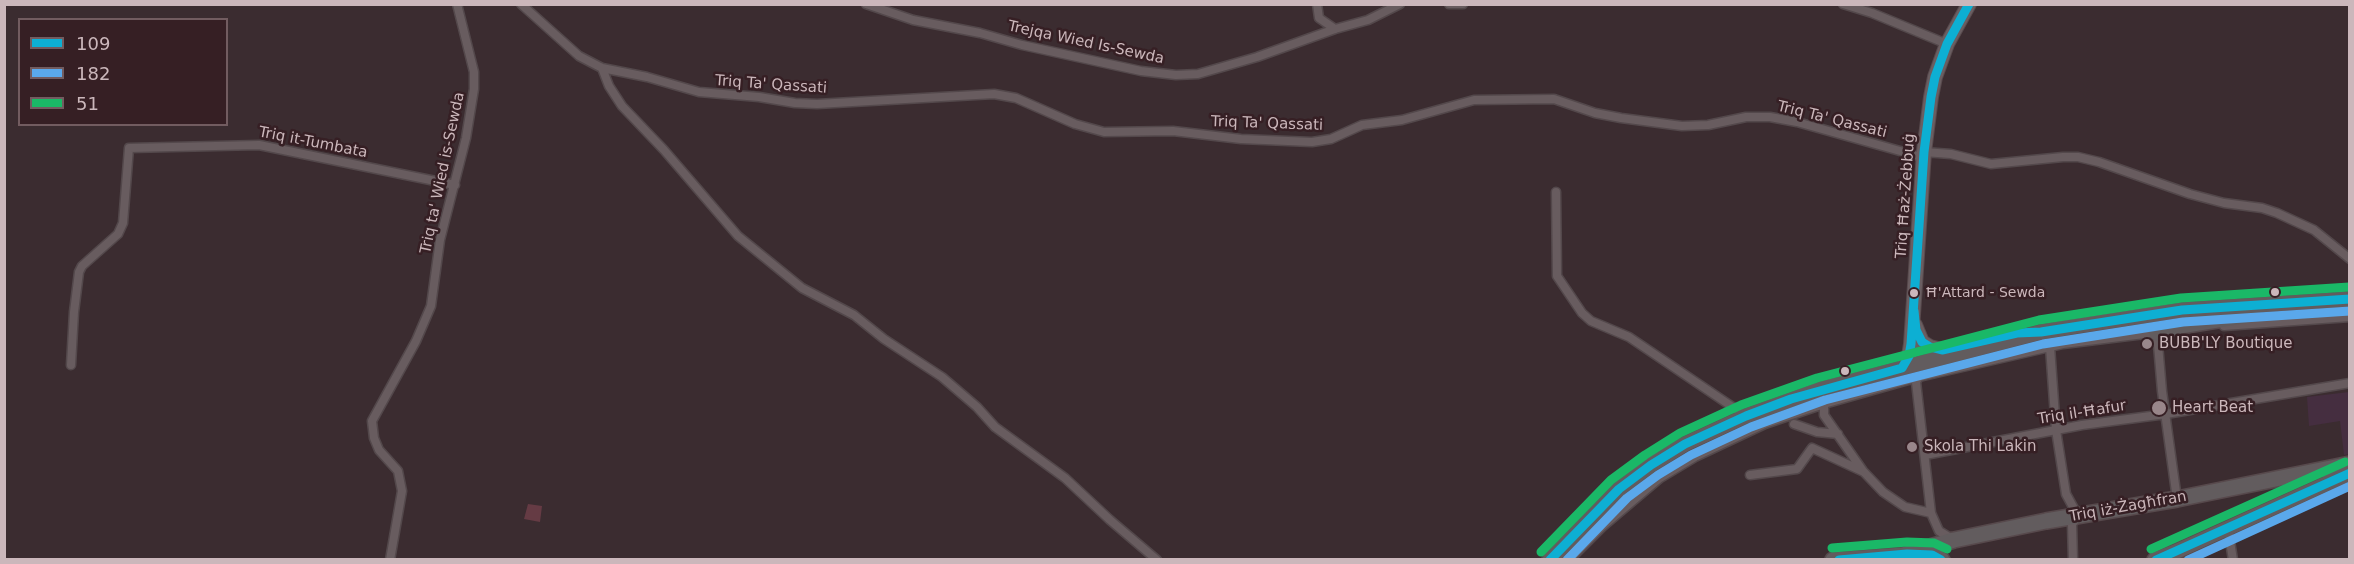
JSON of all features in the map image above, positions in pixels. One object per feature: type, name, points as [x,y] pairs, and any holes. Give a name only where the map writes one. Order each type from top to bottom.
[{"type":"highway","points":[[1550,560],[1619,489],[1651,465],[1685,444],[1746,416],[1821,389],[2041,332],[2182,310],[2348,299]]},
{"type":"highway","points":[[2157,333],[2180,326],[2348,299]]},
{"type":"highway","name":"Triq iż-Żagħfran","points":[[1905,554],[1954,540],[2177,500],[2349,464]]},
{"type":"highway","points":[[2155,560],[2349,473]]},
{"type":"highway","points":[[1833,560],[1905,554],[1935,558]]},
{"type":"main road","name":"Triq Ħaż-Żebbuġ","points":[[1902,368],[1910,350],[1914,317],[1925,155],[1935,77],[1947,44],[1969,4]]},
{"type":"main road","name":"Triq Ħaż-Żebbuġ","points":[[1914,317],[1916,330],[1922,342],[1942,350],[2017,333],[2041,332]]},
{"type":"street","name":"Triq ta' Wied is-Sewda","points":[[390,560],[402,490],[398,471],[380,450],[373,433],[372,421],[417,340],[431,306],[440,240],[466,138],[474,89],[474,72],[457,4]]},
{"type":"street","points":[[521,4],[579,56],[602,68],[609,86],[622,106],[664,150],[723,221],[744,242],[802,288],[854,315],[884,339],[942,377],[977,407],[995,427],[1065,478],[1157,560]]},
{"type":"street","name":"Trejqa Wied Is-Sewda","points":[[866,4],[913,20],[971,31],[1022,45],[1141,71],[1176,75],[1212,71],[1257,57],[1335,29],[1368,20],[1400,4]]},
{"type":"street","points":[[1317,4],[1319,18],[1335,29]]},
{"type":"street","points":[[1449,4],[1463,4]]},
{"type":"street","points":[[1843,4],[1872,13],[1947,44]]},
{"type":"street","name":"Triq Ta' Qassati","points":[[602,68],[647,77],[699,92],[759,97],[795,103],[818,104],[994,94],[1016,98],[1076,124],[1104,132],[1173,131],[1241,139],[1312,142],[1331,139],[1362,125],[1402,120],[1474,100],[1554,99],[1595,113],[1682,126],[1708,125],[1746,117],[1770,117],[1925,155],[1951,154],[1991,164],[2063,157],[2078,157],[2099,162],[2224,204],[2262,208],[2277,213],[2314,230],[2349,259]]},
{"type":"street","name":"Triq it-Tumbata","points":[[71,365],[79,272],[82,266],[118,234],[123,223],[129,148],[259,145],[454,185]]},
{"type":"street","points":[[1556,192],[1557,276],[1574,303],[1591,321],[1629,338],[1746,416]]},
{"type":"street","points":[[1569,560],[1602,527],[1660,478],[1695,457],[1736,437],[1824,404],[1919,377],[2050,347],[2252,323],[2349,317]]},
{"type":"street","points":[[2157,333],[2162,391],[2177,500]]},
{"type":"street","points":[[2050,347],[2056,430],[2066,494],[2078,516],[2072,524],[2073,560]]},
{"type":"street","points":[[1919,377],[1916,382],[1931,513],[1939,531],[1954,540]]},
{"type":"street","name":"Triq il-Ħafur","points":[[1925,455],[2056,430],[2349,383]]},
{"type":"street","points":[[1824,404],[1824,415],[1863,471],[1883,492],[1905,507],[1931,513]]},
{"type":"street","points":[[1794,424],[1817,432],[1838,434]]},
{"type":"street","points":[[1750,475],[1797,469],[1812,448],[1817,432]]},
{"type":"street","points":[[1812,448],[1863,471]]},
{"type":"street","points":[[2228,529],[2233,560]]},
{"type":"shaded area","points":[[2349,392],[2349,454],[2344,455],[2340,421],[2309,426],[2307,397]]},
{"type":"shaded area","points":[[2349,467],[2276,497],[2272,486]]},
{"type":"shaded area","points":[[528,504],[542,506],[540,522],[524,519]]},
{"type":"transit line","name":"109","points":[[1550,560],[1619,489],[1651,465],[1685,444],[1746,416],[1791,399],[1902,368],[1909,356],[1911,344],[1924,152],[1931,97],[1935,77],[1947,44],[1969,4]]},
{"type":"transit line","name":"51","points":[[1541,552],[1611,480],[1645,455],[1680,433],[1741,405],[1817,378],[2039,320],[2181,298],[2349,287]]},
{"type":"transit line","name":"109","points":[[1914,311],[1916,330],[1922,342],[1942,350],[2017,333],[2041,332],[2182,310],[2350,299]]},
{"type":"transit line","name":"182","points":[[1567,560],[1627,498],[1658,475],[1691,455],[1751,427],[1825,400],[2043,344],[2183,322],[2350,311]]},
{"type":"transit line","name":"51","points":[[2151,549],[2345,462]]},
{"type":"transit line","name":"109","points":[[2156,560],[2350,473]]},
{"type":"transit line","name":"182","points":[[2188,560],[2350,486]]},
{"type":"transit line","name":"51","points":[[1832,548],[1907,542],[1934,543],[1947,549]]},
{"type":"transit line","name":"109","points":[[1839,560],[1907,554],[1932,555],[1941,560]]},
{"type":"place","name":"Ħ'Attard - Sewda","points":[[1914,293]]},
{"type":"place","name":"BUBB'LY Boutique","points":[[2147,344]]},
{"type":"place","name":"Heart Beat","points":[[2159,408]]},
{"type":"place","name":"Skola Thi Lakin","points":[[1912,447]]}]
